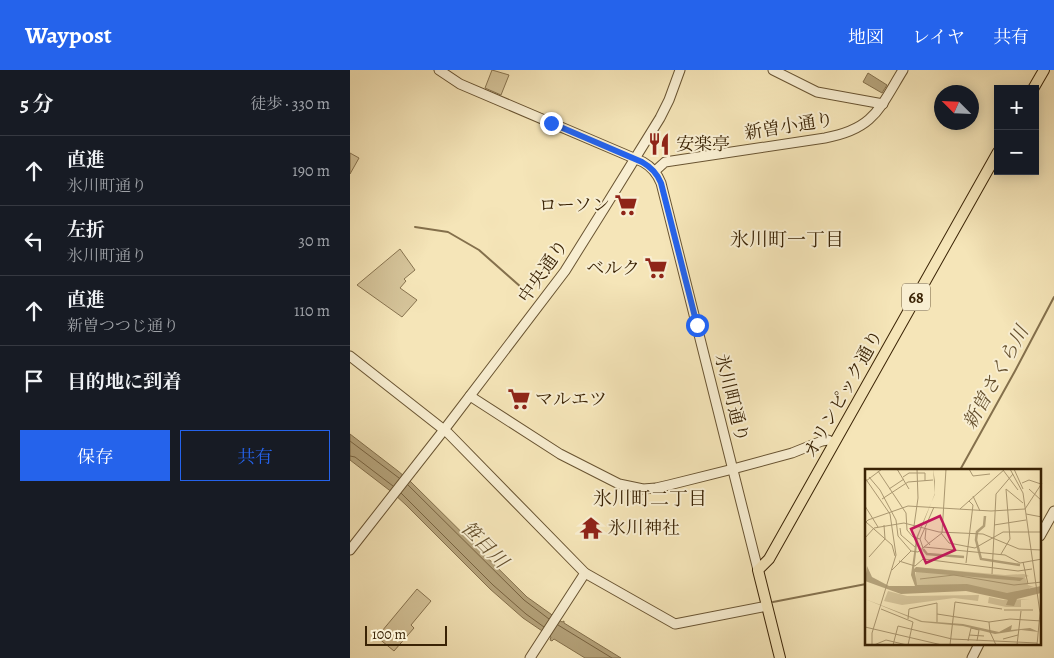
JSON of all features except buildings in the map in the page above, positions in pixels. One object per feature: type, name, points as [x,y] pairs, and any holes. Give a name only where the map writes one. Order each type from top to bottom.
[{"type":"main road","points":[[1035,85],[1044,70]]},
{"type":"main road","name":"オリンピック通り","points":[[758,570],[769,559],[994,159]]},
{"type":"main road","points":[[758,570],[780,658]]},
{"type":"street","points":[[439,70],[460,84],[635,159],[655,171]]},
{"type":"street","name":"中央通り","points":[[350,550],[565,271],[664,110],[680,70]]},
{"type":"street","points":[[773,70],[817,92],[883,104]]},
{"type":"street","name":"新曽小通り","points":[[655,171],[665,162],[845,133],[864,124],[875,114],[903,70]]},
{"type":"street","name":"氷川町通り","points":[[655,171],[661,183],[758,570]]},
{"type":"street","points":[[350,356],[444,430],[585,573],[674,624],[767,606]]},
{"type":"street","points":[[470,396],[560,454],[608,479],[630,487],[643,489],[656,488],[733,469],[792,453],[822,441],[828,440],[834,443]]},
{"type":"street","points":[[1042,532],[1054,511]]},
{"type":"street","points":[[530,658],[585,573]]},
{"type":"street","points":[[972,658],[978,646]]},
{"type":"shaded area","points":[[492,70],[509,75],[501,95],[485,88]]},
{"type":"shaded area","points":[[350,153],[359,158],[350,174]]},
{"type":"shaded area","points":[[400,249],[415,270],[404,279],[406,281],[400,288],[417,300],[402,317],[357,285]]},
{"type":"shaded area","points":[[417,589],[431,601],[411,625],[414,628],[394,651],[377,637]]},
{"type":"water","points":[[868,73],[887,85],[882,93],[863,82]]},
{"type":"water","name":"笹目川","points":[[350,434],[411,482],[527,597],[562,622],[564,621],[564,623],[621,658],[585,658],[554,639],[550,640],[551,637],[523,618],[490,589],[393,493],[350,460]]},
{"type":"waterway","points":[[415,227],[448,232],[479,250],[530,295]]},
{"type":"waterway","name":"新曽さくら川","points":[[961,469],[1054,297]]},
{"type":"waterway","name":"新曽さくら川","points":[[773,602],[865,584]]},
{"type":"place","name":"安楽亭","points":[[659,144]]},
{"type":"place","name":"ローソン","points":[[626,205]]},
{"type":"place","name":"ベルク","points":[[656,268]]},
{"type":"place","name":"マルエツ","points":[[519,399]]},
{"type":"place","name":"氷川神社","points":[[591,528]]},
{"type":"district","name":"氷川町一丁目","points":[[787,239]]},
{"type":"district","name":"氷川町二丁目","points":[[650,498]]},
{"type":"route","points":[[551,123],[642,162],[655,171],[661,183],[697,325]]}]
